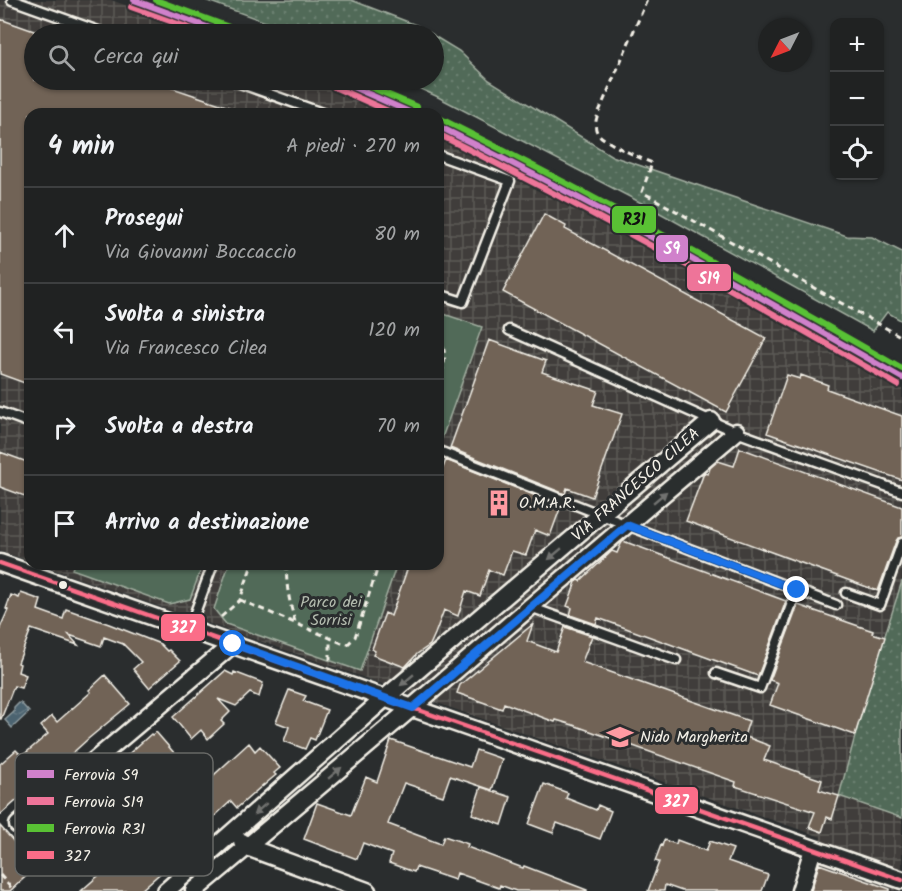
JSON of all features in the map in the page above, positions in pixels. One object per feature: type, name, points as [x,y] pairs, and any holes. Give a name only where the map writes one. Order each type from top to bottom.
[{"type":"street","name":"VIA FRANCESCO CILEA","points":[[213,850],[386,698],[711,421]]},
{"type":"street","name":"VIA FRANCESCO CILEA","points":[[213,875],[736,432]]},
{"type":"street","points":[[2,569],[233,644],[902,880]]},
{"type":"street","points":[[104,753],[233,644]]},
{"type":"street","points":[[233,832],[247,847],[367,891]]},
{"type":"street","points":[[800,891],[813,849]]},
{"type":"street","name":"VIA FRANCESCO CILEA","points":[[166,891],[183,876]]},
{"type":"street","name":"VIA FRANCESCO CILEA","points":[[194,891],[212,876]]},
{"type":"lane","points":[[12,0],[79,24]]},
{"type":"lane","points":[[258,90],[308,108]]},
{"type":"lane","points":[[444,157],[510,181],[463,302],[444,296]]},
{"type":"lane","points":[[508,330],[711,421]]},
{"type":"lane","points":[[0,412],[24,421]]},
{"type":"lane","name":"VIA FRANCESCO CILEA","points":[[711,421],[736,432]]},
{"type":"lane","points":[[736,432],[902,492]]},
{"type":"lane","points":[[444,453],[836,604]]},
{"type":"lane","points":[[846,593],[880,605],[902,543]]},
{"type":"lane","points":[[189,629],[211,570]]},
{"type":"lane","points":[[716,673],[760,688],[797,590]]},
{"type":"lane","points":[[529,607],[676,660]]},
{"type":"path","points":[[647,0],[595,121],[599,135],[652,163],[642,192],[902,338]]},
{"type":"path","points":[[444,348],[444,365]]},
{"type":"path","points":[[220,617],[240,600],[250,570]]},
{"type":"path","points":[[286,570],[288,595],[295,622]]},
{"type":"path","points":[[240,600],[348,644],[355,637],[377,570]]},
{"type":"path","points":[[330,638],[330,660]]},
{"type":"path","points":[[0,875],[14,891]]},
{"type":"shaded area","points":[[0,0],[111,0],[177,24],[24,24],[24,90],[347,90],[388,108],[24,108],[24,559],[0,551]]},
{"type":"shaded area","points":[[444,135],[616,222],[902,384],[902,891],[806,891],[821,837],[55,570],[444,570]]},
{"type":"green space","points":[[205,0],[351,0],[413,24],[271,24]]},
{"type":"green space","points":[[444,42],[459,51],[489,80],[612,156],[847,236],[872,237],[902,252],[902,321],[887,312],[873,331],[651,208],[423,90],[444,90]]},
{"type":"green space","points":[[444,314],[482,327],[444,432]]},
{"type":"green space","points":[[75,570],[201,570],[190,599],[169,604]]},
{"type":"green space","name":"Parco dei Sorrisi","points":[[227,570],[395,570],[360,671],[226,624],[214,609]]},
{"type":"green space","points":[[902,581],[902,818],[839,796],[865,699]]},
{"type":"water","points":[[19,703],[29,712],[12,728],[5,720],[14,712],[14,708]]},
{"type":"building","points":[[0,19],[24,27],[24,90],[179,90],[232,108],[24,108],[24,383],[0,374]]},
{"type":"building","points":[[544,214],[566,226],[565,229],[766,338],[726,412],[503,292]]},
{"type":"building","points":[[489,340],[546,361],[542,372],[598,391],[593,405],[622,414],[592,497],[567,488],[565,494],[450,448]]},
{"type":"building","points":[[787,375],[800,379],[801,375],[828,385],[827,389],[902,416],[902,480],[767,433]]},
{"type":"building","points":[[740,448],[902,507],[902,537],[896,541],[878,591],[686,521],[704,473],[708,474],[710,468],[718,461],[734,466]]},
{"type":"building","points":[[0,452],[24,461],[24,496],[0,487]]},
{"type":"building","points":[[446,460],[561,506],[550,536],[535,530],[526,555],[512,551],[503,575],[489,570],[480,596],[466,591],[458,616],[444,610],[430,645],[417,654],[405,667],[373,655],[375,651],[372,649],[385,613],[391,616],[407,570],[444,570],[444,465]]},
{"type":"building","points":[[623,541],[786,601],[758,676],[598,618],[596,624],[570,615],[572,608],[567,606],[576,582],[580,581],[612,551],[617,553]]},
{"type":"building","points":[[21,593],[41,600],[38,610],[63,619],[66,609],[109,624],[160,644],[180,661],[149,688],[133,669],[141,662],[123,644],[104,637],[101,646],[69,635],[78,645],[31,629],[18,663],[20,664],[18,672],[26,675],[21,688],[14,686],[0,719],[0,628],[8,610],[6,609],[11,595],[19,598]]},
{"type":"building","points":[[798,605],[885,637],[855,735],[770,705],[778,683],[770,680]]},
{"type":"building","points":[[533,624],[527,641],[556,652],[565,627],[592,636],[582,662],[749,721],[744,736],[770,746],[764,760],[822,780],[819,790],[839,796],[832,819],[827,817],[822,832],[809,827],[815,812],[735,786],[736,782],[573,725],[556,720],[555,722],[504,703],[502,709],[457,693],[460,685]]},
{"type":"building","points":[[225,671],[263,683],[259,697],[250,693],[236,706],[218,699],[230,712],[221,721],[224,724],[208,739],[201,730],[191,739],[173,717]]},
{"type":"building","points":[[105,675],[130,704],[73,753],[26,753],[48,734],[41,726],[52,716],[57,722],[91,692],[89,690]]},
{"type":"building","points":[[289,690],[306,696],[303,701],[327,710],[315,740],[310,738],[305,749],[284,741],[289,727],[276,722]]},
{"type":"building","points":[[156,732],[174,753],[130,753],[151,734]]},
{"type":"building","points":[[391,740],[470,767],[476,750],[502,759],[492,790],[450,776],[443,796],[404,783],[388,824],[441,844],[444,836],[468,844],[467,847],[587,891],[516,891],[500,885],[499,888],[457,873],[455,880],[416,867],[414,872],[389,863],[392,854],[363,843],[357,859],[304,839],[317,803],[351,815],[366,777],[377,782]]},
{"type":"building","points":[[249,743],[255,751],[260,746],[280,768],[274,773],[276,775],[237,808],[231,801],[213,818],[213,776]]},
{"type":"building","points":[[16,750],[19,753],[15,753],[15,802],[0,815],[0,764]]},
{"type":"building","points":[[544,784],[568,793],[566,798],[596,810],[598,805],[611,811],[600,839],[557,823],[553,833],[529,824]]},
{"type":"building","points":[[481,787],[511,797],[502,825],[472,814]]},
{"type":"building","points":[[0,826],[15,843],[15,876],[26,876],[10,891],[0,891]]},
{"type":"building","points":[[664,840],[676,844],[677,840],[706,851],[710,841],[733,849],[728,861],[768,875],[762,891],[682,891],[665,885],[664,891],[648,891],[659,862],[655,861]]},
{"type":"building","points":[[819,864],[890,889],[890,891],[811,891]]},
{"type":"building","points":[[98,876],[157,876],[140,891],[81,891]]},
{"type":"rail line","name":"S9","points":[[134,0],[199,24]]},
{"type":"rail line","name":"R31","points":[[156,0],[221,24]]},
{"type":"rail line","name":"S19","points":[[131,7],[178,24]]},
{"type":"rail line","name":"S19","points":[[341,90],[381,108]]},
{"type":"rail line","name":"S9","points":[[360,90],[400,108]]},
{"type":"rail line","name":"R31","points":[[377,90],[417,107]]},
{"type":"rail line","name":"R31","points":[[444,121],[673,241],[902,369]]},
{"type":"rail line","name":"S9","points":[[444,129],[672,248],[902,378]]},
{"type":"rail line","name":"S19","points":[[444,137],[670,256],[898,385]]},
{"type":"transit line","name":"327","points":[[0,563],[902,880]]},
{"type":"place","name":"O.M.A.R.","points":[[499,503]]},
{"type":"place","name":"Nido Margherita","points":[[620,737]]},
{"type":"route","points":[[233,644],[413,708],[627,525],[797,590]]}]
